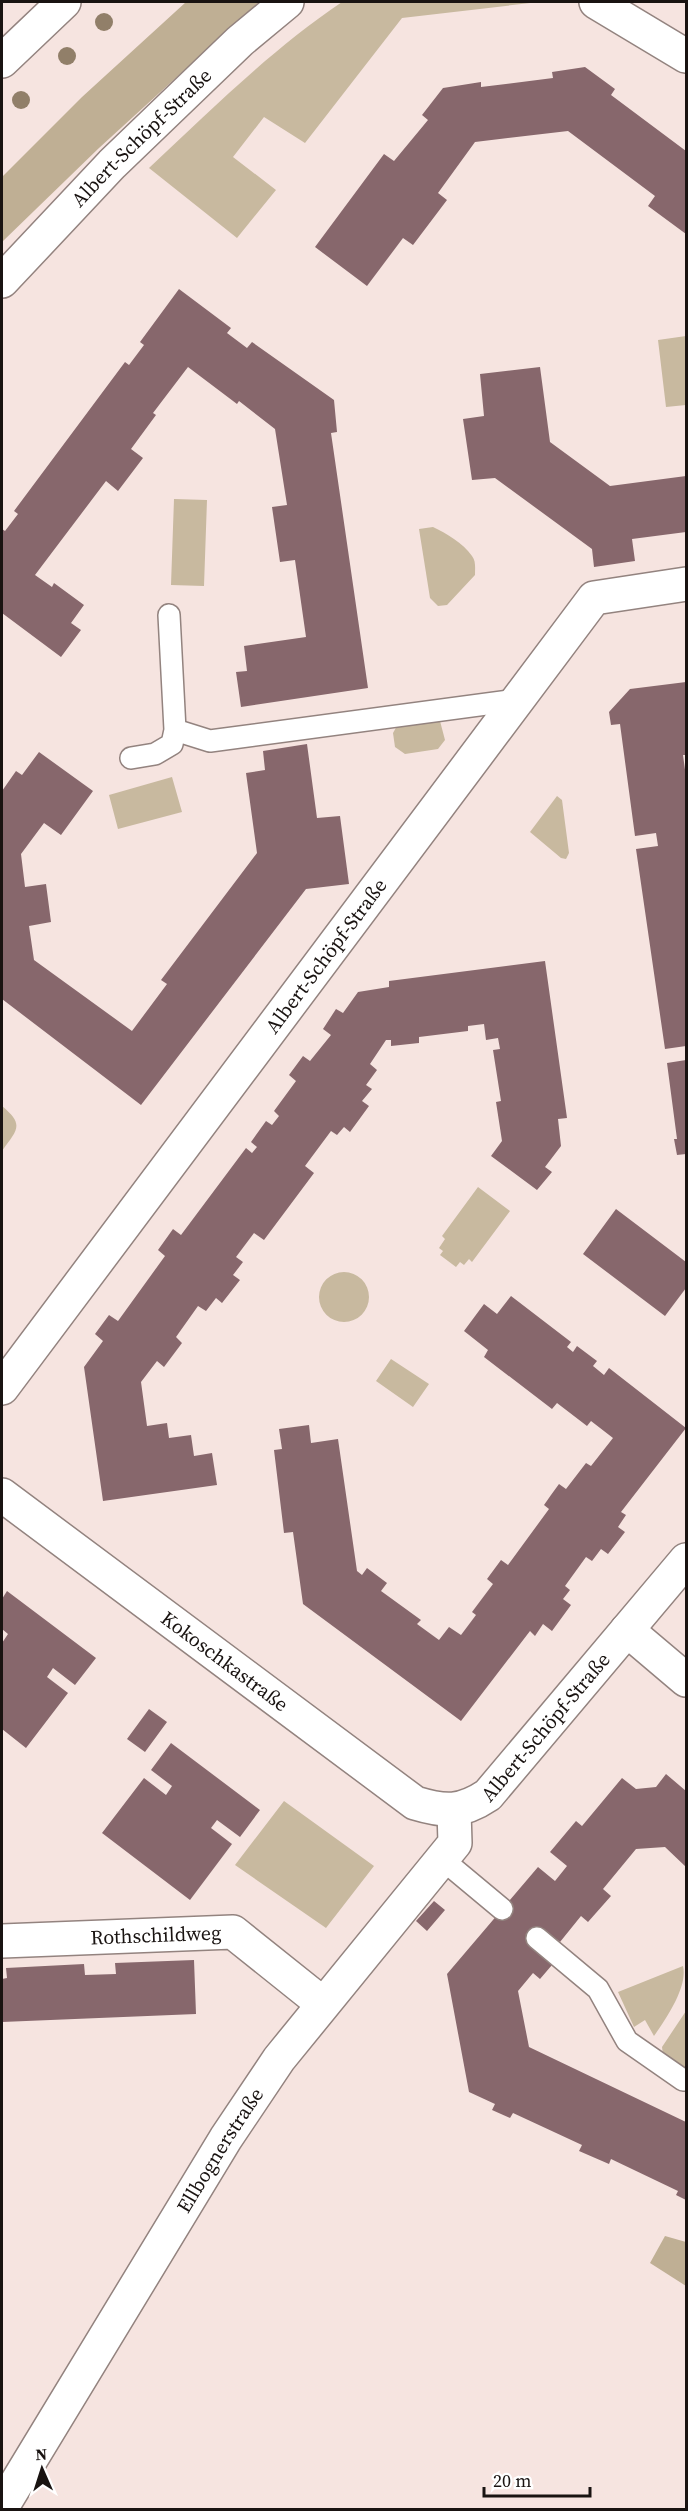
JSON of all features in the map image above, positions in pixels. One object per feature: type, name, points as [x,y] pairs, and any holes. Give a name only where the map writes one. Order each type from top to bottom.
[{"type":"street","points":[[2,61],[64,2]]},
{"type":"street","name":"Albert-Schöpf-Straße","points":[[2,281],[121,155],[240,41],[287,2]]},
{"type":"street","points":[[596,2],[687,56]]},
{"type":"street","name":"Albert-Schöpf-Straße","points":[[2,1388],[594,598],[687,584]]},
{"type":"street","name":"Kokoschkastraße","points":[[2,1495],[415,1803],[454,1811]]},
{"type":"street","name":"Albert-Schöpf-Straße","points":[[454,1811],[473,1805],[488,1795],[687,1560]]},
{"type":"street","points":[[627,1630],[687,1680]]},
{"type":"street","name":"Ellbognerstraße","points":[[2,2507],[226,2138],[279,2059],[455,1844],[454,1811]]},
{"type":"street","name":"Rothschildweg","points":[[2,1941],[233,1932],[323,2004]]},
{"type":"lane","points":[[131,758],[155,754],[172,744],[175,730],[169,615]]},
{"type":"lane","points":[[175,730],[210,741],[517,700]]},
{"type":"lane","points":[[442,1859],[502,1909]]},
{"type":"lane","points":[[537,1938],[598,1989],[627,2041],[683,2080],[687,2080]]},
{"type":"shaded area","points":[[186,2],[259,2],[99,148],[2,242],[2,177],[82,97]]},
{"type":"shaded area","points":[[342,2],[539,2],[402,18],[305,143],[264,117],[233,157],[276,190],[237,238],[149,168],[266,60]]},
{"type":"shaded area","points":[[686,336],[686,405],[666,407],[658,340]]},
{"type":"shaded area","points":[[174,499],[207,500],[204,586],[171,585]]},
{"type":"shaded area","points":[[433,527],[459,543],[475,562],[475,575],[447,605],[438,606],[430,598],[419,529]]},
{"type":"shaded area","points":[[440,721],[445,740],[438,749],[405,754],[395,747],[393,733],[398,724]]},
{"type":"shaded area","points":[[172,777],[182,812],[118,829],[109,795]]},
{"type":"shaded area","points":[[557,796],[562,800],[569,853],[566,859],[561,858],[530,832]]},
{"type":"shaded area","points":[[2,1106],[14,1118],[16,1128],[2,1151]]},
{"type":"shaded area","points":[[478,1187],[510,1211],[472,1262],[469,1259],[464,1265],[460,1262],[456,1267],[440,1255],[443,1251],[439,1248],[445,1239],[442,1236]]},
{"type":"shaded area","points":[[339,1272],[349,1272],[362,1279],[369,1292],[369,1302],[362,1315],[349,1322],[339,1322],[330,1318],[323,1311],[319,1302],[319,1292],[323,1283],[330,1276]]},
{"type":"shaded area","points":[[391,1359],[429,1384],[413,1407],[376,1381]]},
{"type":"shaded area","points":[[284,1801],[374,1866],[326,1928],[235,1865]]},
{"type":"shaded area","points":[[683,1966],[684,1974],[679,1993],[654,2036],[645,2020],[634,2027],[618,1992]]},
{"type":"shaded area","points":[[686,2011],[686,2070],[663,2055],[662,2047]]},
{"type":"shaded area","points":[[665,2236],[686,2242],[686,2286],[650,2263]]},
{"type":"building","points":[[585,67],[615,89],[611,95],[686,151],[686,234],[648,206],[655,196],[568,131],[475,142],[438,193],[447,200],[413,245],[403,238],[367,286],[315,247],[384,154],[394,161],[428,120],[422,115],[443,88],[481,82],[481,87],[553,78],[552,72]]},
{"type":"building","points":[[179,289],[231,328],[227,333],[247,348],[252,342],[334,400],[337,432],[331,433],[368,688],[241,707],[236,672],[247,671],[244,646],[306,637],[295,560],[280,562],[272,507],[287,505],[275,429],[239,401],[237,404],[188,367],[153,413],[156,415],[131,449],[143,458],[118,491],[106,481],[35,575],[52,587],[54,583],[84,605],[71,623],[81,630],[61,657],[2,613],[2,529],[5,531],[18,514],[14,511],[125,362],[129,365],[144,345],[140,342]]},
{"type":"building","points":[[540,367],[550,442],[610,486],[686,476],[686,532],[632,539],[635,561],[594,567],[592,549],[495,478],[472,480],[463,419],[484,416],[480,374]]},
{"type":"building","points":[[686,682],[686,755],[683,755],[686,777],[686,1046],[665,1049],[636,849],[658,846],[656,833],[635,836],[620,724],[611,725],[609,712],[630,689]]},
{"type":"building","points":[[307,744],[317,818],[340,816],[349,884],[306,889],[141,1105],[2,999],[2,791],[16,771],[22,775],[39,752],[93,791],[61,835],[44,823],[21,854],[25,887],[46,884],[51,922],[29,926],[34,960],[132,1031],[167,984],[161,980],[257,853],[246,773],[265,770],[263,751]]},
{"type":"building","points":[[545,961],[567,1118],[558,1119],[561,1146],[545,1167],[552,1172],[537,1190],[491,1156],[502,1141],[496,1102],[501,1101],[493,1050],[500,1049],[498,1038],[486,1040],[484,1024],[468,1026],[468,1031],[419,1037],[419,1043],[391,1046],[391,1040],[386,1040],[370,1064],[377,1070],[366,1085],[372,1089],[362,1101],[369,1106],[350,1132],[344,1127],[337,1135],[331,1131],[305,1166],[314,1173],[264,1240],[254,1233],[236,1257],[243,1262],[233,1275],[240,1280],[222,1303],[216,1298],[206,1311],[198,1306],[176,1337],[182,1343],[164,1367],[157,1361],[141,1382],[147,1426],[167,1423],[169,1438],[191,1435],[194,1456],[212,1453],[217,1485],[103,1501],[84,1367],[103,1341],[95,1334],[109,1315],[118,1321],[165,1256],[158,1250],[173,1229],[181,1235],[246,1148],[252,1153],[257,1147],[251,1142],[266,1121],[272,1125],[279,1116],[274,1111],[296,1081],[289,1075],[303,1056],[310,1061],[331,1035],[323,1029],[336,1009],[343,1013],[358,992],[389,987],[389,981]]},
{"type":"building","points":[[686,1060],[686,1154],[677,1155],[667,1063]]},
{"type":"building","points":[[616,1209],[686,1262],[686,1288],[665,1316],[583,1254]]},
{"type":"building","points":[[511,1296],[571,1342],[567,1347],[573,1352],[577,1346],[597,1361],[593,1366],[604,1375],[609,1368],[686,1428],[621,1512],[626,1515],[618,1527],[625,1532],[608,1554],[601,1549],[592,1561],[586,1557],[565,1586],[570,1590],[563,1599],[571,1605],[552,1631],[543,1624],[535,1636],[530,1631],[461,1721],[303,1604],[293,1532],[284,1533],[274,1450],[282,1449],[279,1429],[309,1425],[311,1443],[338,1439],[357,1571],[362,1575],[367,1568],[387,1583],[381,1591],[421,1620],[417,1624],[439,1640],[449,1627],[461,1635],[476,1615],[472,1612],[493,1584],[487,1579],[501,1560],[508,1565],[549,1509],[544,1505],[559,1484],[566,1489],[586,1463],[591,1466],[613,1438],[591,1421],[587,1426],[557,1403],[552,1409],[484,1357],[488,1350],[464,1331],[484,1304],[497,1314]]},
{"type":"building","points":[[7,1591],[96,1658],[75,1685],[53,1668],[47,1677],[68,1693],[26,1748],[2,1729],[2,1643],[8,1634],[2,1629],[2,1599]]},
{"type":"building","points":[[149,1709],[167,1722],[145,1752],[127,1739]]},
{"type":"building","points":[[171,1743],[260,1810],[240,1837],[217,1820],[211,1828],[232,1844],[190,1900],[102,1833],[144,1778],[166,1795],[172,1786],[151,1770]]},
{"type":"building","points":[[666,1774],[686,1791],[686,1867],[665,1847],[636,1849],[603,1889],[611,1896],[588,1922],[581,1916],[560,1942],[543,1929],[530,1946],[552,1965],[540,1979],[533,1973],[518,1991],[529,2047],[686,2122],[686,2200],[676,2195],[678,2191],[611,2159],[609,2164],[579,2151],[582,2145],[513,2113],[510,2118],[492,2110],[495,2104],[469,2092],[447,1974],[538,1867],[555,1881],[567,1866],[550,1852],[576,1821],[582,1826],[622,1778],[636,1789],[656,1787]]},
{"type":"building","points":[[434,1901],[445,1910],[427,1931],[416,1921]]},
{"type":"building","points":[[194,1960],[196,2014],[2,2022],[2,1979],[7,1978],[6,1968],[84,1964],[85,1975],[116,1974],[115,1963]]}]
